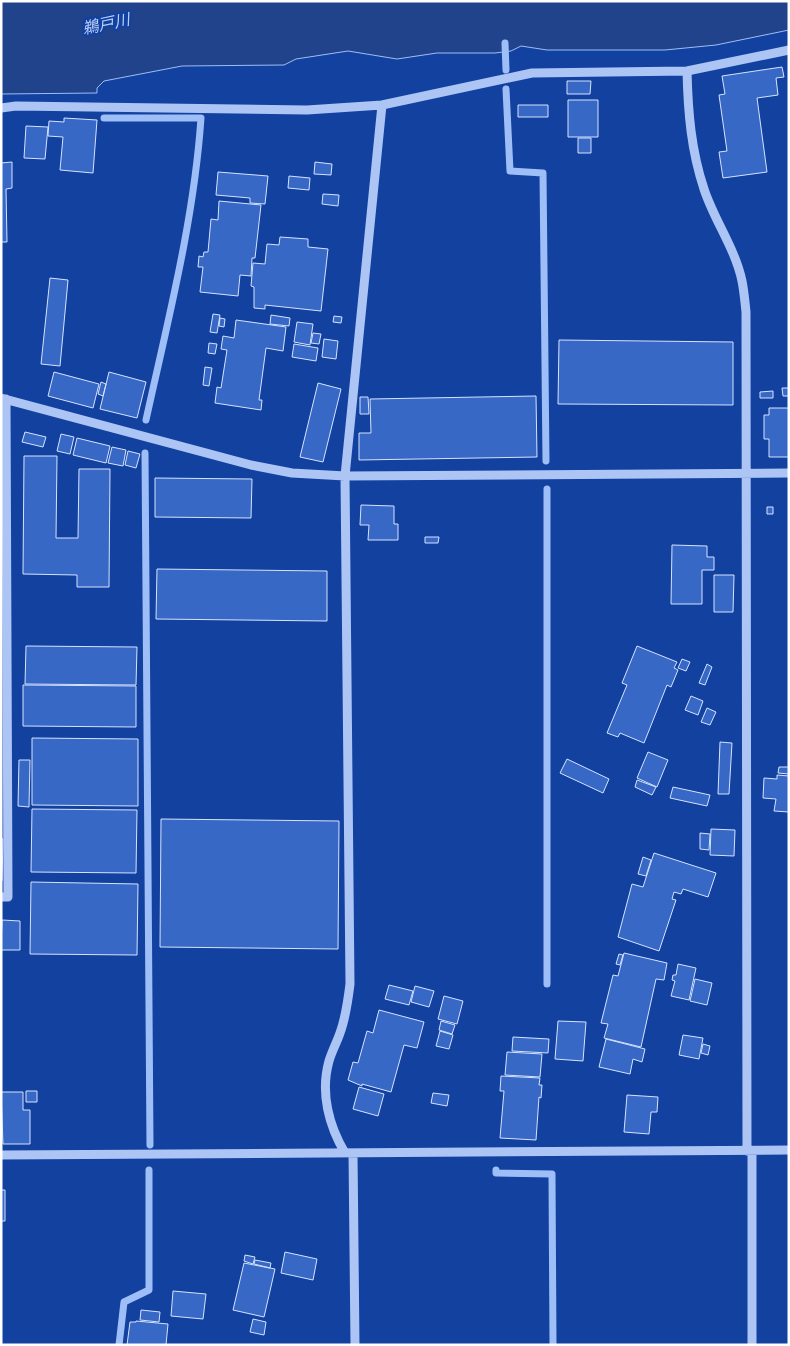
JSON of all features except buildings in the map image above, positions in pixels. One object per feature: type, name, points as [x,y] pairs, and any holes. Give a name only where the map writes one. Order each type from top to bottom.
[{"type":"street","points":[[1,108],[307,110],[382,105],[532,73],[687,71],[789,50]]},
{"type":"street","points":[[687,71],[688,118],[694,156],[704,190],[733,253],[742,280],[746,312],[745,473],[752,1345]]},
{"type":"street","points":[[355,1345],[349,1153],[331,1125],[326,1088],[329,1062],[347,1008],[350,984],[345,476],[382,105]]},
{"type":"street","points":[[1,897],[8,897],[4,399],[252,465],[292,473],[345,476],[789,473]]},
{"type":"street","points":[[1,1155],[789,1150]]},
{"type":"water","name":"鵜戸川","points":[[1,1],[789,1],[789,30],[716,45],[665,50],[547,50],[521,46],[511,51],[495,53],[437,53],[397,59],[348,51],[296,59],[284,65],[182,66],[104,81],[97,88],[97,93],[1,94]]},
{"type":"waterway","points":[[505,43],[506,70]]},
{"type":"waterway","points":[[506,89],[510,171],[543,173],[546,461]]},
{"type":"waterway","points":[[104,118],[201,118],[193,194],[146,420]]},
{"type":"waterway","points":[[145,453],[150,1145]]},
{"type":"waterway","points":[[547,489],[547,984]]},
{"type":"waterway","points":[[119,1345],[124,1302],[149,1290],[149,1170]]},
{"type":"waterway","points":[[496,1170],[496,1173],[552,1174],[553,1345]]}]
